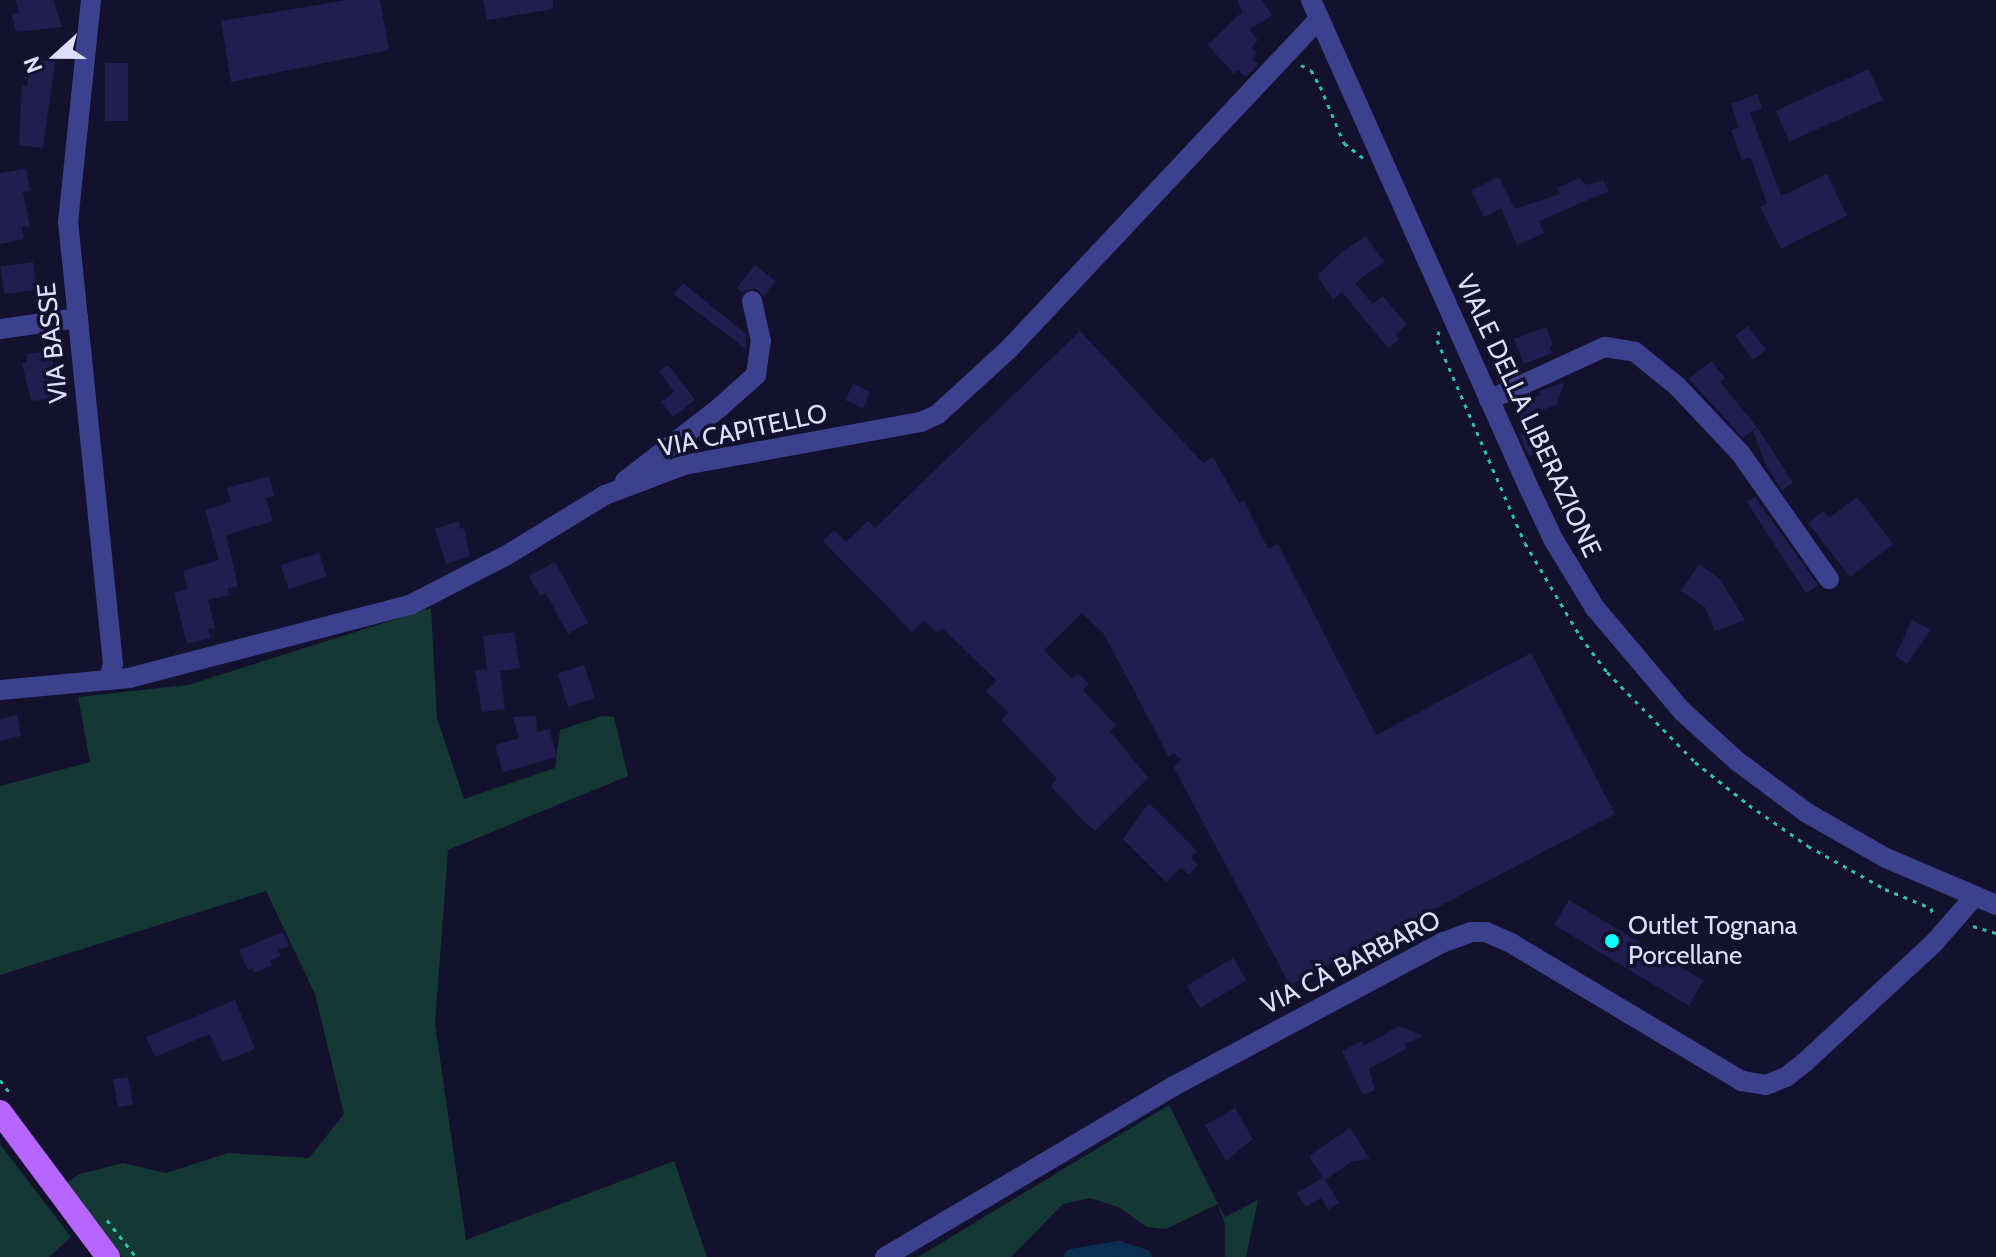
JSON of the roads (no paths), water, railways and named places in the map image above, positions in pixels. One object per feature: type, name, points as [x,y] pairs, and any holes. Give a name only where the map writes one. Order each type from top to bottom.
[{"type":"main road","points":[[0,1112],[108,1257]]},
{"type":"street","name":"VIA BASSE","points":[[91,0],[68,221],[113,663],[109,680]]},
{"type":"street","name":"VIALE DELLA LIBERAZIONE","points":[[1315,10],[1553,539],[1630,654],[1682,711],[1737,761],[1807,813],[1886,858],[1996,905]]},
{"type":"street","name":"VIA CAPITELLO","points":[[0,690],[129,678],[410,605],[507,555],[605,495],[684,465],[921,422],[938,414],[1009,349],[1315,10]]},
{"type":"street","points":[[605,495],[719,408],[756,375],[761,341],[752,301]]},
{"type":"street","points":[[0,329],[78,318]]},
{"type":"street","points":[[1489,400],[1605,347],[1635,352],[1677,386],[1741,454],[1829,579]]},
{"type":"street","name":"VIA CÀ BARBARO","points":[[885,1257],[1172,1087],[1464,935],[1486,932],[1511,943],[1742,1081],[1766,1085],[1786,1077],[1804,1063],[1934,943],[1975,896]]},
{"type":"waterway","points":[[1072,1257],[1119,1249],[1144,1257]]},
{"type":"place","name":"Outlet Tognana Porcellane","points":[[1612,941]]}]
